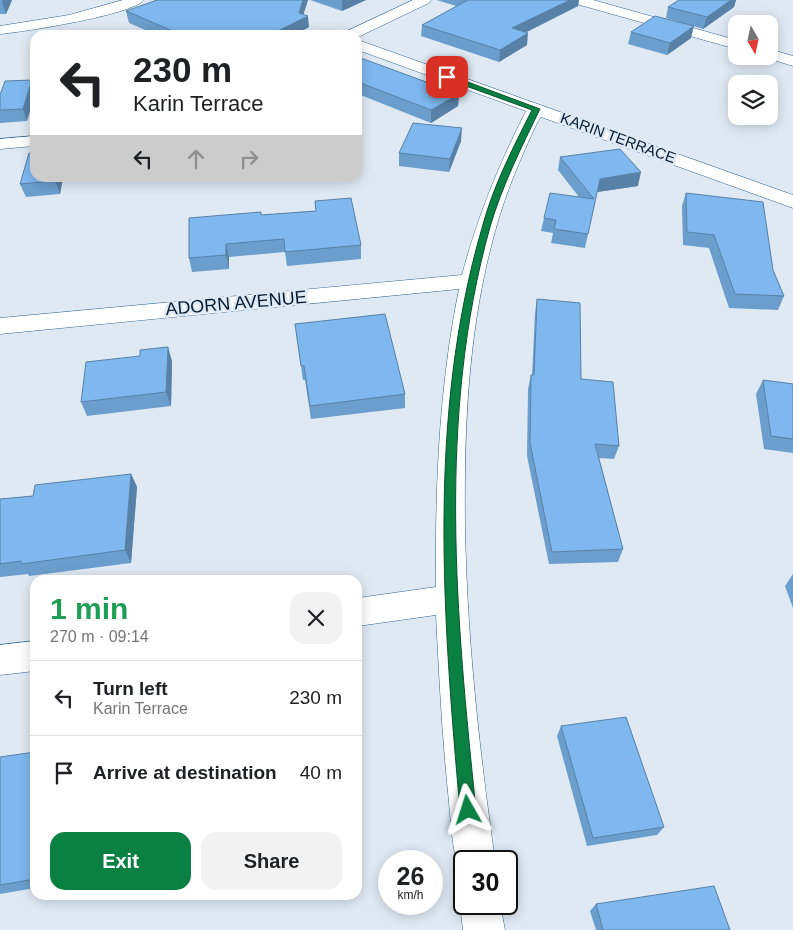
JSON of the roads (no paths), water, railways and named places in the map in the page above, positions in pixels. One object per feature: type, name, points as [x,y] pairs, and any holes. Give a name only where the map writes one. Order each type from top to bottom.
[{"type":"street","points":[[0,30],[61,21],[92,14],[137,0]]},
{"type":"street","points":[[361,30],[424,0]]},
{"type":"street","points":[[578,0],[728,43]]},
{"type":"street","name":"KARIN TERRACE","points":[[362,46],[793,202]]},
{"type":"street","points":[[778,57],[793,61]]},
{"type":"street","points":[[474,850],[457,695],[452,599],[450,505],[454,406],[460,351],[472,281],[486,227],[503,177],[536,109]]},
{"type":"street","points":[[0,144],[30,141]]},
{"type":"street","name":"ADORN AVENUE","points":[[0,326],[472,281]]},
{"type":"street","points":[[362,611],[452,599]]},
{"type":"street","points":[[0,660],[30,657]]},
{"type":"street","points":[[482,915],[484,930]]}]
